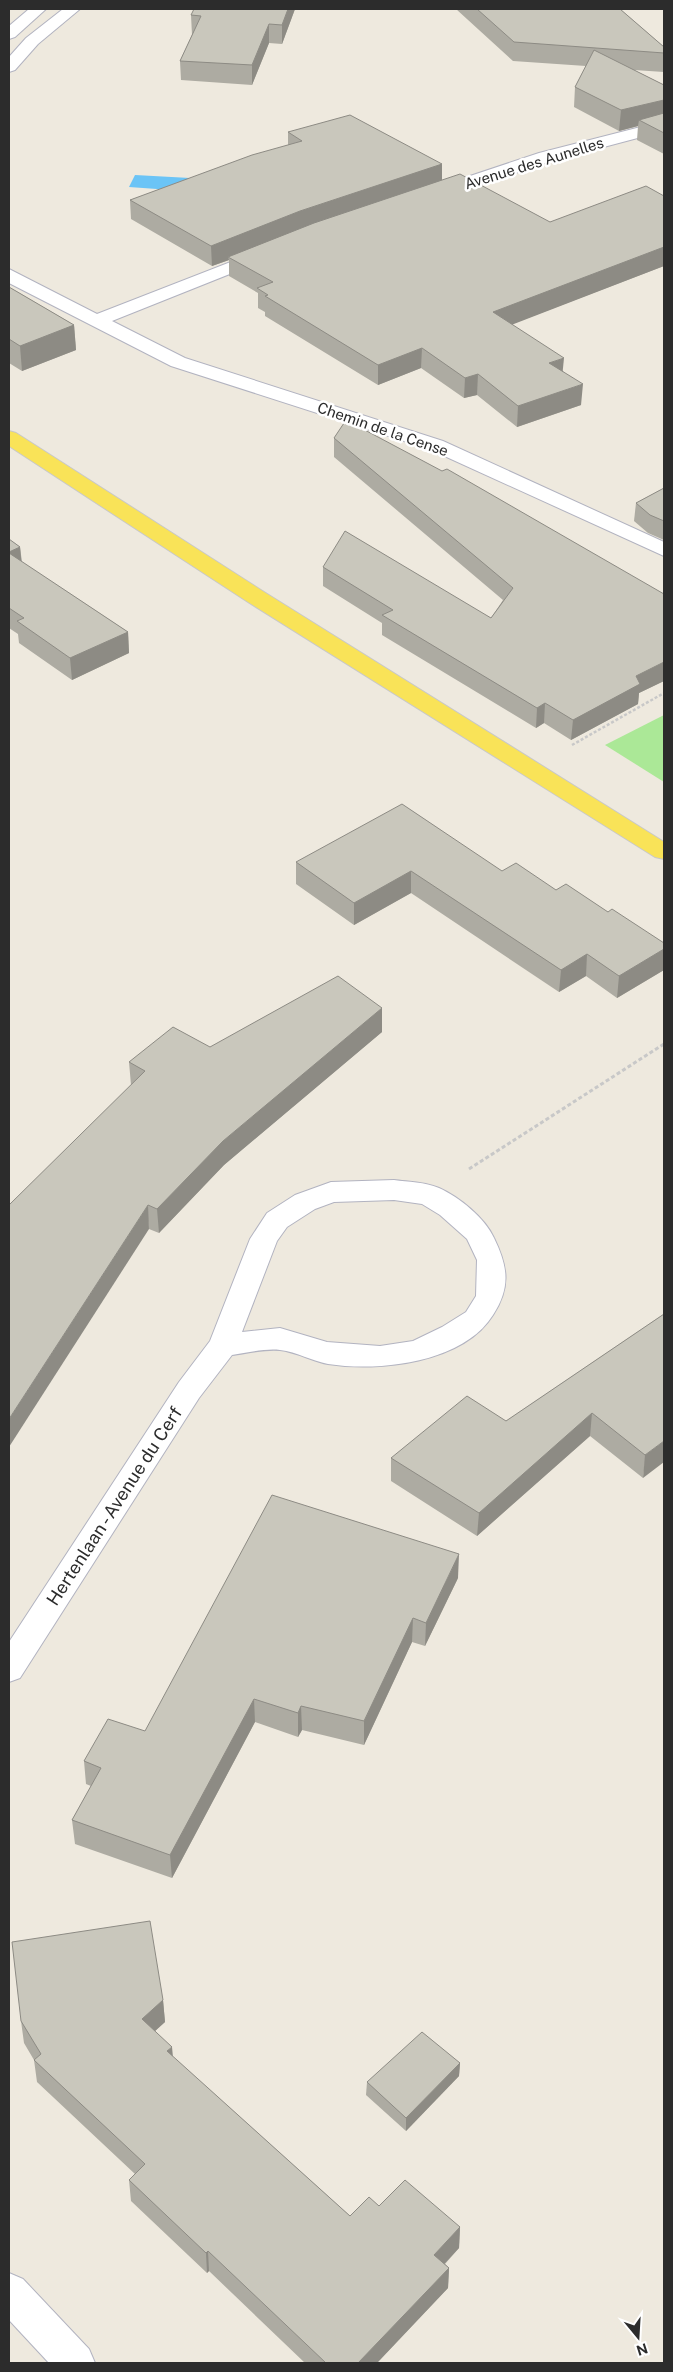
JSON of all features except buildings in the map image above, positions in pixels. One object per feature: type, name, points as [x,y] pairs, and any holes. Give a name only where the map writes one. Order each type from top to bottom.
[{"type":"main road","points":[[9,438],[664,852]]},
{"type":"street","points":[[9,34],[38,9]]},
{"type":"street","points":[[9,67],[32,41],[72,9]]},
{"type":"street","name":"Avenue des Aunelles","points":[[419,199],[545,157],[664,126]]},
{"type":"street","points":[[96,321],[279,248]]},
{"type":"street","name":"Chemin de la Cense","points":[[9,274],[21,283],[178,362],[436,444],[664,550]]},
{"type":"street","name":"Hertenlaan - Avenue du Cerf","points":[[9,1669],[189,1390],[223,1345],[264,1239],[277,1220],[305,1202],[331,1192],[394,1190],[429,1195],[450,1208],[478,1233],[491,1260],[490,1297],[476,1319],[452,1335],[420,1351],[380,1357],[327,1353],[280,1339],[223,1345]]},
{"type":"street","points":[[9,2292],[75,2363]]},
{"type":"path","points":[[530,768],[664,693]]},
{"type":"path","points":[[429,1195],[622,1068],[664,1044]]},
{"type":"green space","points":[[664,715],[664,782],[605,745]]},
{"type":"water","points":[[135,175],[190,178],[185,191],[129,187]]}]
